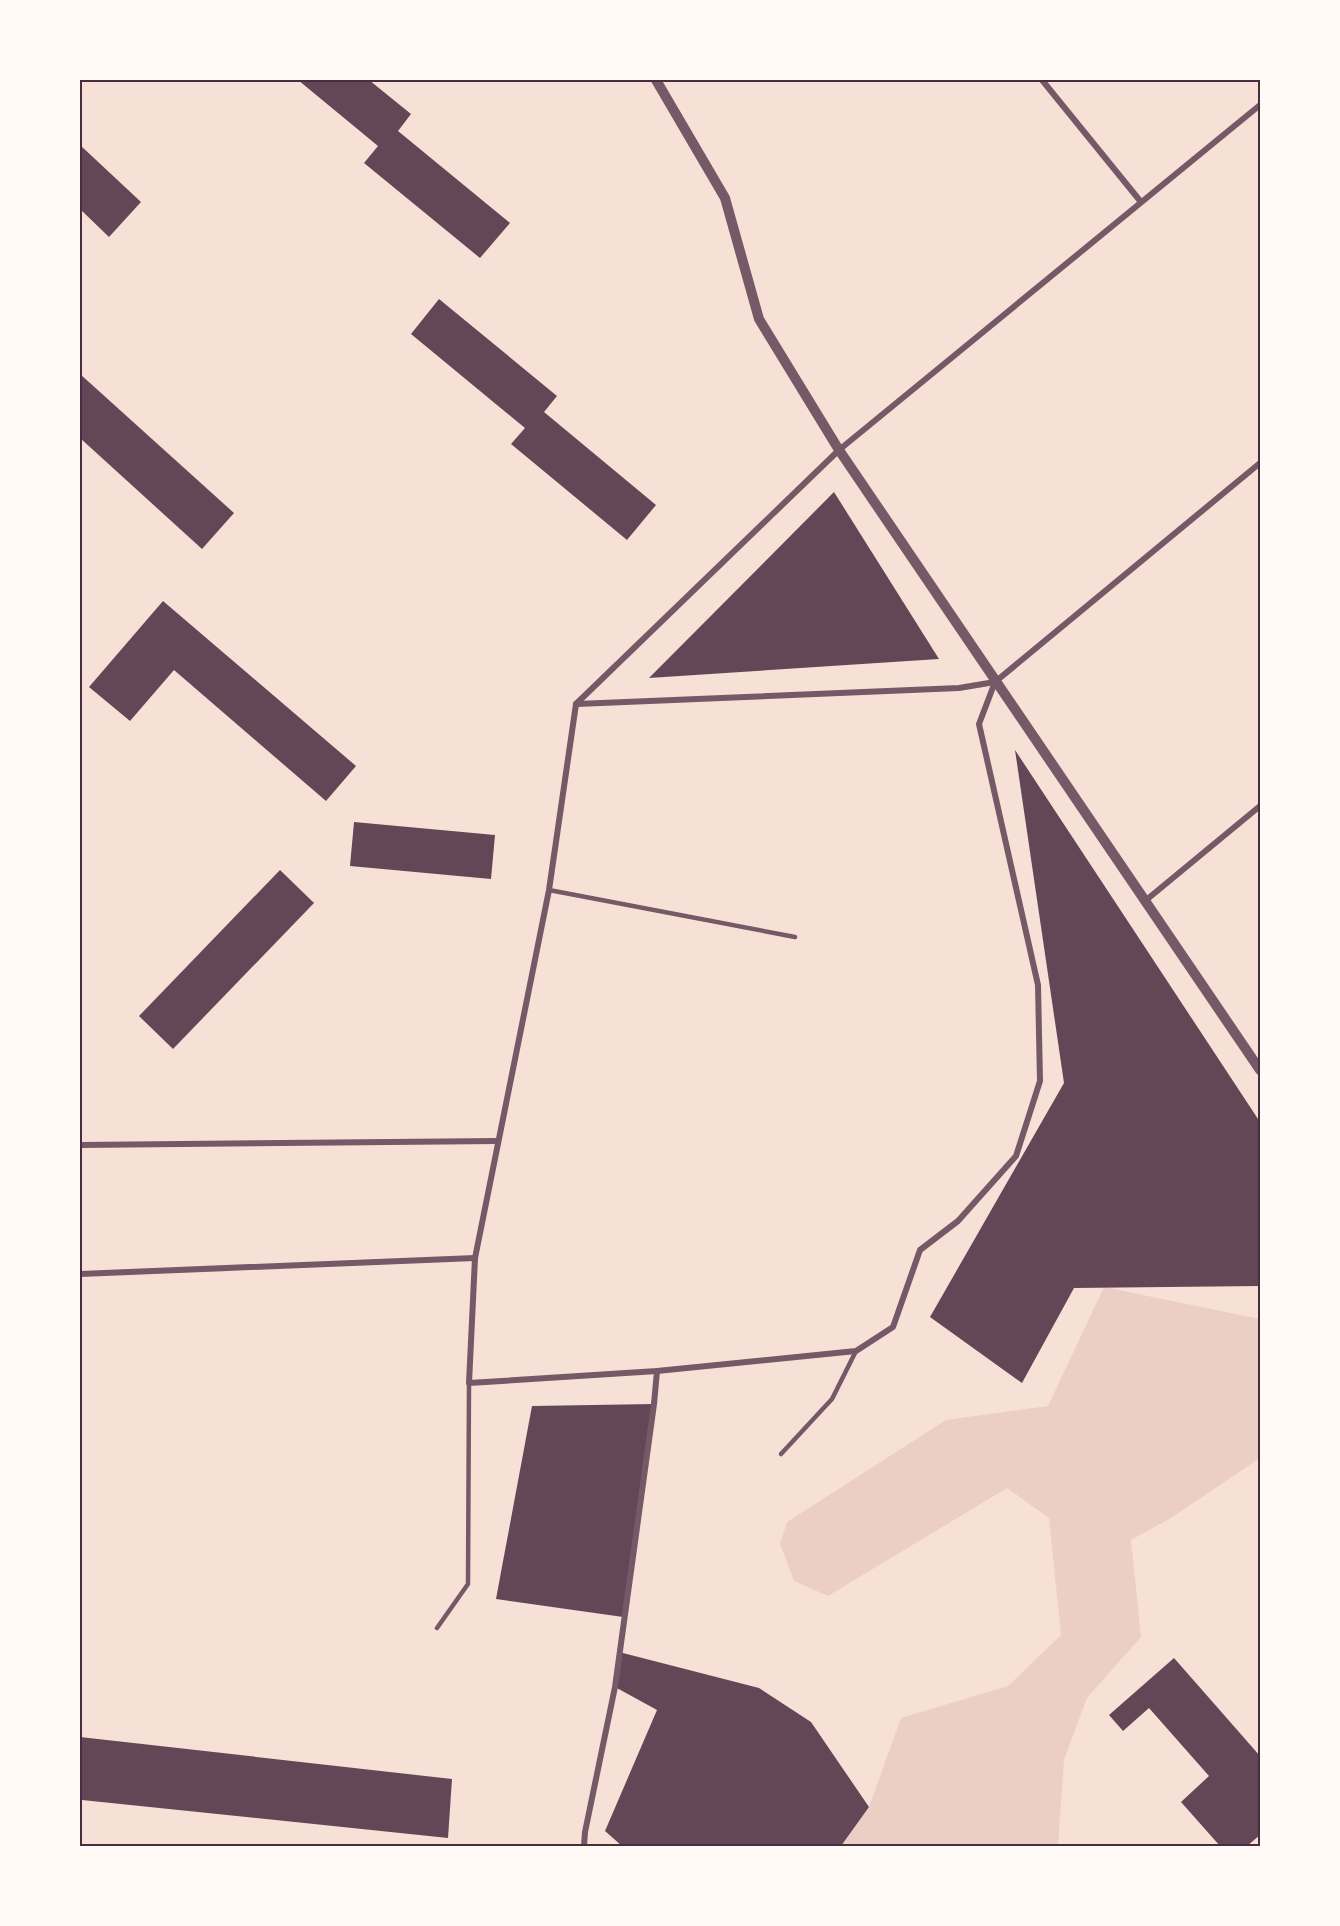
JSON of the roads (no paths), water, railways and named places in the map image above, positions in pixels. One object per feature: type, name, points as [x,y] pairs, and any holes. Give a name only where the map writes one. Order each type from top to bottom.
[{"type":"street","points":[[656,80],[724,198],[759,320],[838,450],[1260,1070]]},
{"type":"street","points":[[1045,81],[1142,202]]},
{"type":"street","points":[[995,682],[980,724],[1038,985],[1040,1081],[1016,1156],[958,1221],[920,1250],[893,1327],[856,1351],[657,1371],[469,1383],[475,1258],[549,890],[576,704],[838,450],[1260,105]]},
{"type":"street","points":[[576,704],[959,688],[995,682],[1260,463]]},
{"type":"street","points":[[1145,902],[1260,806]]},
{"type":"street","points":[[80,1145],[498,1141]]},
{"type":"street","points":[[80,1274],[475,1258]]},
{"type":"street","points":[[584,1846],[615,1687],[653,1415],[657,1371]]},
{"type":"lane","points":[[549,890],[795,937]]},
{"type":"lane","points":[[781,1454],[832,1399],[856,1351]]},
{"type":"lane","points":[[437,1628],[468,1584],[469,1383]]}]
